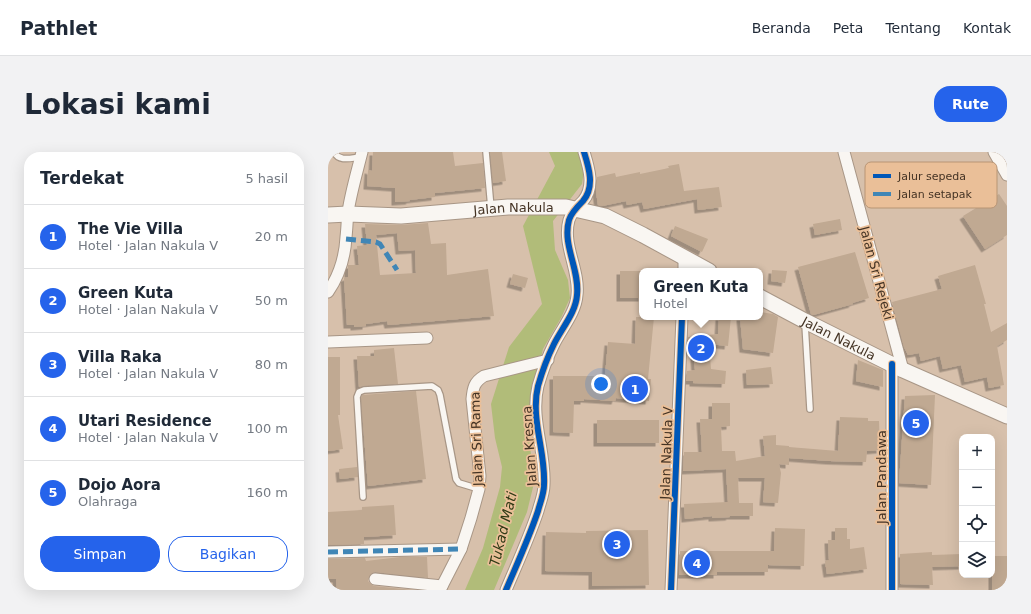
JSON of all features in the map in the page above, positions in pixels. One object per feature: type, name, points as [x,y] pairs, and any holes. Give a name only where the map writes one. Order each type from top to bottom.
[{"type":"main road","name":"Jalan Nakula","points":[[328,215],[348,214],[401,216],[528,206],[570,208],[605,216],[643,235],[684,265],[696,268]]},
{"type":"main road","name":"Jalan Nakula","points":[[763,299],[898,367],[1007,416]]},
{"type":"street","name":"Jalan Kresna","points":[[506,590],[534,521],[544,490],[544,474],[536,400],[544,361],[576,303],[578,294],[567,230],[570,208],[588,194],[589,171],[584,152]]},
{"type":"street","name":"Jalan Sri Rejeki","points":[[844,152],[898,367]]},
{"type":"street","points":[[994,152],[1007,175]]},
{"type":"street","points":[[328,292],[339,271],[343,255],[348,214],[361,154]]},
{"type":"street","name":"Jalan Nakula V","points":[[671,590],[682,320]]},
{"type":"street","points":[[328,342],[427,338]]},
{"type":"street","name":"Jalan Sri Rama","points":[[441,588],[460,549],[479,489],[480,476],[472,388],[477,380],[492,373],[544,361]]},
{"type":"street","name":"Jalan Pandawa","points":[[892,590],[898,367]]},
{"type":"street","points":[[328,552],[460,549]]},
{"type":"street","points":[[376,579],[441,588]]},
{"type":"lane","points":[[334,152],[336,156],[341,159],[361,154]]},
{"type":"lane","points":[[486,152],[491,208]]},
{"type":"lane","points":[[805,321],[810,409]]},
{"type":"lane","points":[[363,497],[357,397],[359,392],[364,390],[384,388],[432,386],[438,390],[456,479],[459,483],[479,489]]},
{"type":"water","name":"Tukad Mati","points":[[549,152],[581,152],[585,165],[582,184],[553,221],[555,250],[568,280],[570,298],[562,316],[543,349],[527,417],[534,483],[527,512],[494,590],[465,590],[483,548],[500,487],[502,467],[495,438],[491,404],[509,347],[542,304],[523,226],[555,166]]},
{"type":"building","points":[[373,152],[453,152],[455,166],[483,163],[485,188],[435,193],[435,197],[395,202],[395,188],[367,186],[368,170],[372,171]]},
{"type":"building","points":[[490,152],[502,152],[506,181],[493,183]]},
{"type":"building","points":[[679,164],[684,191],[719,187],[722,207],[698,210],[697,199],[644,209],[642,202],[627,205],[626,201],[602,206],[598,205],[596,192],[597,177],[615,173],[616,177],[640,172],[640,174],[669,168],[668,166]]},
{"type":"building","points":[[999,194],[1007,206],[1007,235],[985,249],[963,216],[976,208],[997,208],[997,195]]},
{"type":"building","points":[[840,219],[842,230],[815,235],[813,224]]},
{"type":"building","points":[[428,223],[431,244],[446,243],[447,275],[488,269],[494,316],[388,325],[387,321],[366,324],[366,326],[354,327],[354,325],[347,325],[344,278],[348,277],[348,265],[359,265],[357,246],[367,245],[365,224],[401,225]],"holes":[[[397,233],[399,251],[415,250],[416,273],[380,275],[376,235]]]},
{"type":"building","points":[[675,226],[708,239],[702,252],[671,236]]},
{"type":"building","points":[[855,252],[869,298],[852,303],[853,304],[813,315],[811,314],[798,267]]},
{"type":"building","points":[[975,265],[986,304],[984,304],[991,332],[1007,323],[1007,340],[997,346],[1004,385],[989,388],[987,377],[965,382],[961,365],[943,369],[940,356],[921,361],[919,353],[908,355],[904,347],[892,302],[942,289],[938,276]]},
{"type":"building","points":[[772,270],[787,271],[785,283],[771,281]]},
{"type":"building","points":[[620,271],[639,271],[639,298],[620,298]]},
{"type":"building","points":[[513,274],[528,278],[525,288],[510,284]]},
{"type":"building","points":[[763,312],[773,314],[778,317],[773,353],[743,349],[740,320],[763,320]]},
{"type":"building","points":[[636,317],[639,317],[639,320],[654,320],[648,379],[651,379],[649,401],[616,398],[615,401],[584,399],[584,401],[574,401],[573,433],[553,432],[553,376],[605,376],[608,342],[635,344]]},
{"type":"building","points":[[719,320],[731,320],[728,346],[709,344],[711,369],[726,371],[725,384],[693,383],[693,381],[686,381],[687,371],[695,370],[693,343],[688,343],[688,337],[718,334]]},
{"type":"building","points":[[394,348],[398,384],[359,387],[357,356],[374,356],[374,350]]},
{"type":"building","points":[[328,357],[340,357],[340,415],[338,415],[343,449],[328,451]]},
{"type":"building","points":[[858,360],[883,370],[883,387],[856,381]]},
{"type":"building","points":[[771,367],[773,384],[747,385],[746,370]]},
{"type":"building","points":[[416,391],[426,479],[368,486],[362,395]]},
{"type":"building","points":[[935,395],[931,485],[899,483],[905,396]]},
{"type":"building","points":[[712,403],[730,403],[730,426],[721,427],[722,451],[735,451],[736,461],[765,456],[763,436],[776,435],[776,445],[838,451],[840,417],[868,418],[868,421],[879,421],[880,450],[867,451],[866,462],[789,458],[789,465],[779,464],[781,473],[778,503],[763,502],[765,478],[738,478],[739,503],[753,503],[753,516],[712,518],[712,516],[685,519],[684,504],[728,502],[726,469],[683,471],[684,452],[702,452],[700,419],[712,419]]},
{"type":"building","points":[[597,420],[659,420],[659,443],[597,443]]},
{"type":"building","points":[[357,467],[358,477],[340,479],[339,469]]},
{"type":"building","points":[[394,505],[396,535],[364,537],[364,544],[328,545],[328,512],[362,510],[362,507]]},
{"type":"building","points":[[775,528],[805,529],[804,566],[768,565],[768,572],[717,572],[717,575],[679,575],[680,551],[774,551]]},
{"type":"building","points":[[835,528],[847,528],[847,539],[850,539],[850,549],[864,547],[867,569],[827,574],[825,561],[829,560],[828,540],[835,540]]},
{"type":"building","points":[[648,530],[649,585],[592,586],[592,572],[545,571],[546,532],[586,533],[586,531]]},
{"type":"building","points":[[932,552],[932,555],[959,554],[959,566],[932,567],[933,585],[900,584],[900,554]]},
{"type":"building","points":[[995,556],[1007,556],[1007,590],[992,590],[992,578],[995,578]]},
{"type":"building","points":[[400,557],[427,557],[428,578],[375,572],[370,575],[368,581],[374,586],[413,590],[337,590],[336,579],[328,579],[328,559],[365,558],[366,561]]},
{"type":"marked path","points":[[346,239],[376,242],[380,244],[397,270]]},
{"type":"marked path","points":[[328,552],[461,549]]},
{"type":"cycle path","points":[[506,590],[531,531],[543,492],[544,473],[537,423],[536,398],[538,386],[547,359],[571,314],[576,301],[576,276],[569,248],[567,229],[571,215],[587,196],[589,190],[590,177],[584,152]]},
{"type":"cycle path","points":[[671,590],[682,320]]},
{"type":"cycle path","points":[[892,364],[892,590]]},
{"type":"place","name":"Green Kuta","points":[[701,348]]},
{"type":"place","name":"The Vie Villa","points":[[635,389]]},
{"type":"place","name":"Dojo Aora","points":[[916,423]]},
{"type":"place","name":"Villa Raka","points":[[617,544]]},
{"type":"place","name":"Utari Residence","points":[[697,563]]}]
